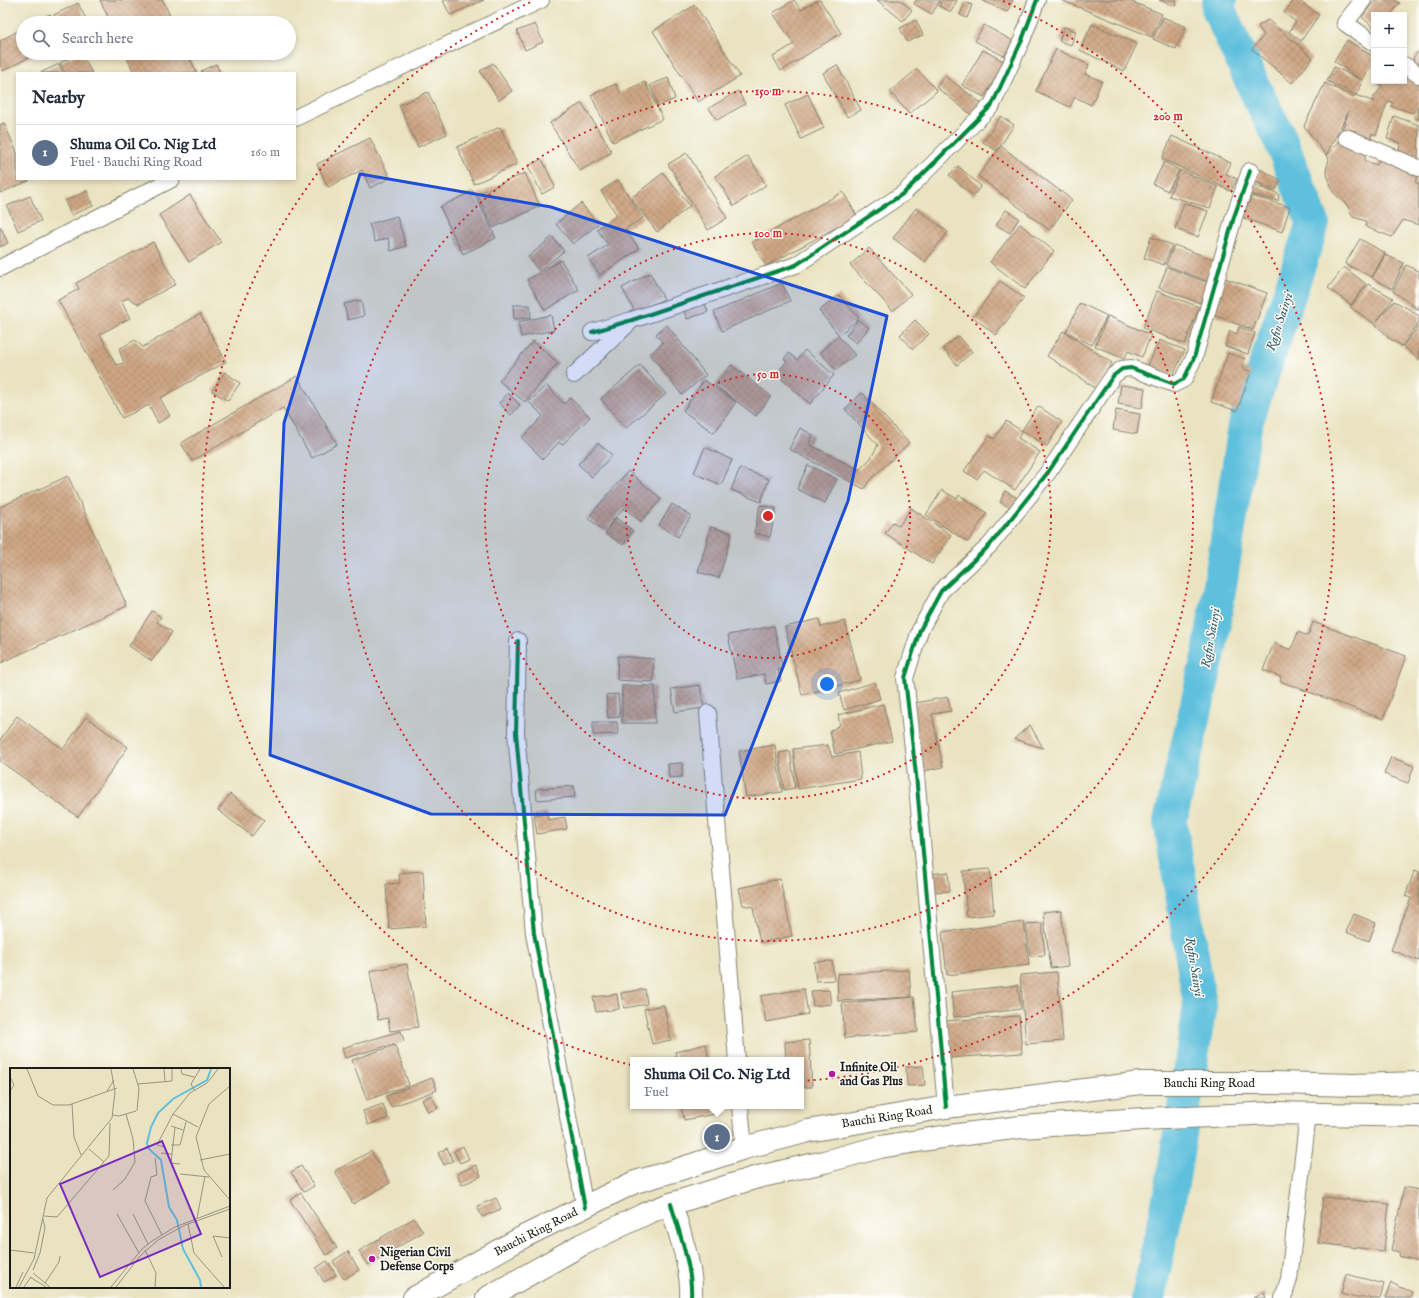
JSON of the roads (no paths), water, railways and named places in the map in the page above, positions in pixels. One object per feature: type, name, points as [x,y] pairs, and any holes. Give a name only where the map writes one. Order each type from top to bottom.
[{"type":"main road","name":"Bauchi Ring Road","points":[[414,1298],[525,1236],[585,1208],[635,1182],[744,1148],[808,1131],[946,1107],[1141,1083],[1273,1083],[1354,1085],[1419,1083]]},
{"type":"main road","points":[[487,1298],[581,1244],[650,1212],[754,1178],[880,1147],[1020,1127],[1142,1119],[1275,1113],[1419,1116]]},
{"type":"main road","points":[[671,1204],[684,1248],[692,1287],[691,1298]]},
{"type":"street","points":[[296,118],[540,0]]},
{"type":"street","points":[[592,332],[796,265],[904,193],[992,105],[1022,40],[1037,0]]},
{"type":"street","points":[[1363,0],[1345,23],[1371,41]]},
{"type":"street","points":[[1407,67],[1419,75]]},
{"type":"street","points":[[1346,137],[1419,168]]},
{"type":"street","points":[[946,1107],[916,775],[905,678],[920,630],[941,591],[990,545],[1049,471],[1113,376],[1122,369],[1131,368],[1174,384],[1184,379],[1194,358],[1234,217],[1250,171]]},
{"type":"street","points":[[0,268],[170,180]]},
{"type":"street","points":[[574,375],[632,320]]},
{"type":"street","points":[[518,641],[516,732],[534,933],[585,1208]]},
{"type":"street","points":[[708,713],[737,1057]]},
{"type":"street","points":[[740,1109],[744,1148]]},
{"type":"street","points":[[1283,1298],[1289,1279],[1308,1114]]},
{"type":"waterway","name":"Rafin Sainyi","points":[[1148,1298],[1172,1185],[1200,1005],[1170,821],[1210,648],[1245,426],[1313,223],[1278,134],[1260,100],[1218,8],[1220,0]]},
{"type":"place","name":"Infinite Oil and Gas Plus","points":[[832,1074]]},
{"type":"place","name":"Shuma Oil Co. Nig Ltd","points":[[717,1137]]},
{"type":"place","name":"Nigerian Civil Defense Corps","points":[[372,1259]]}]
